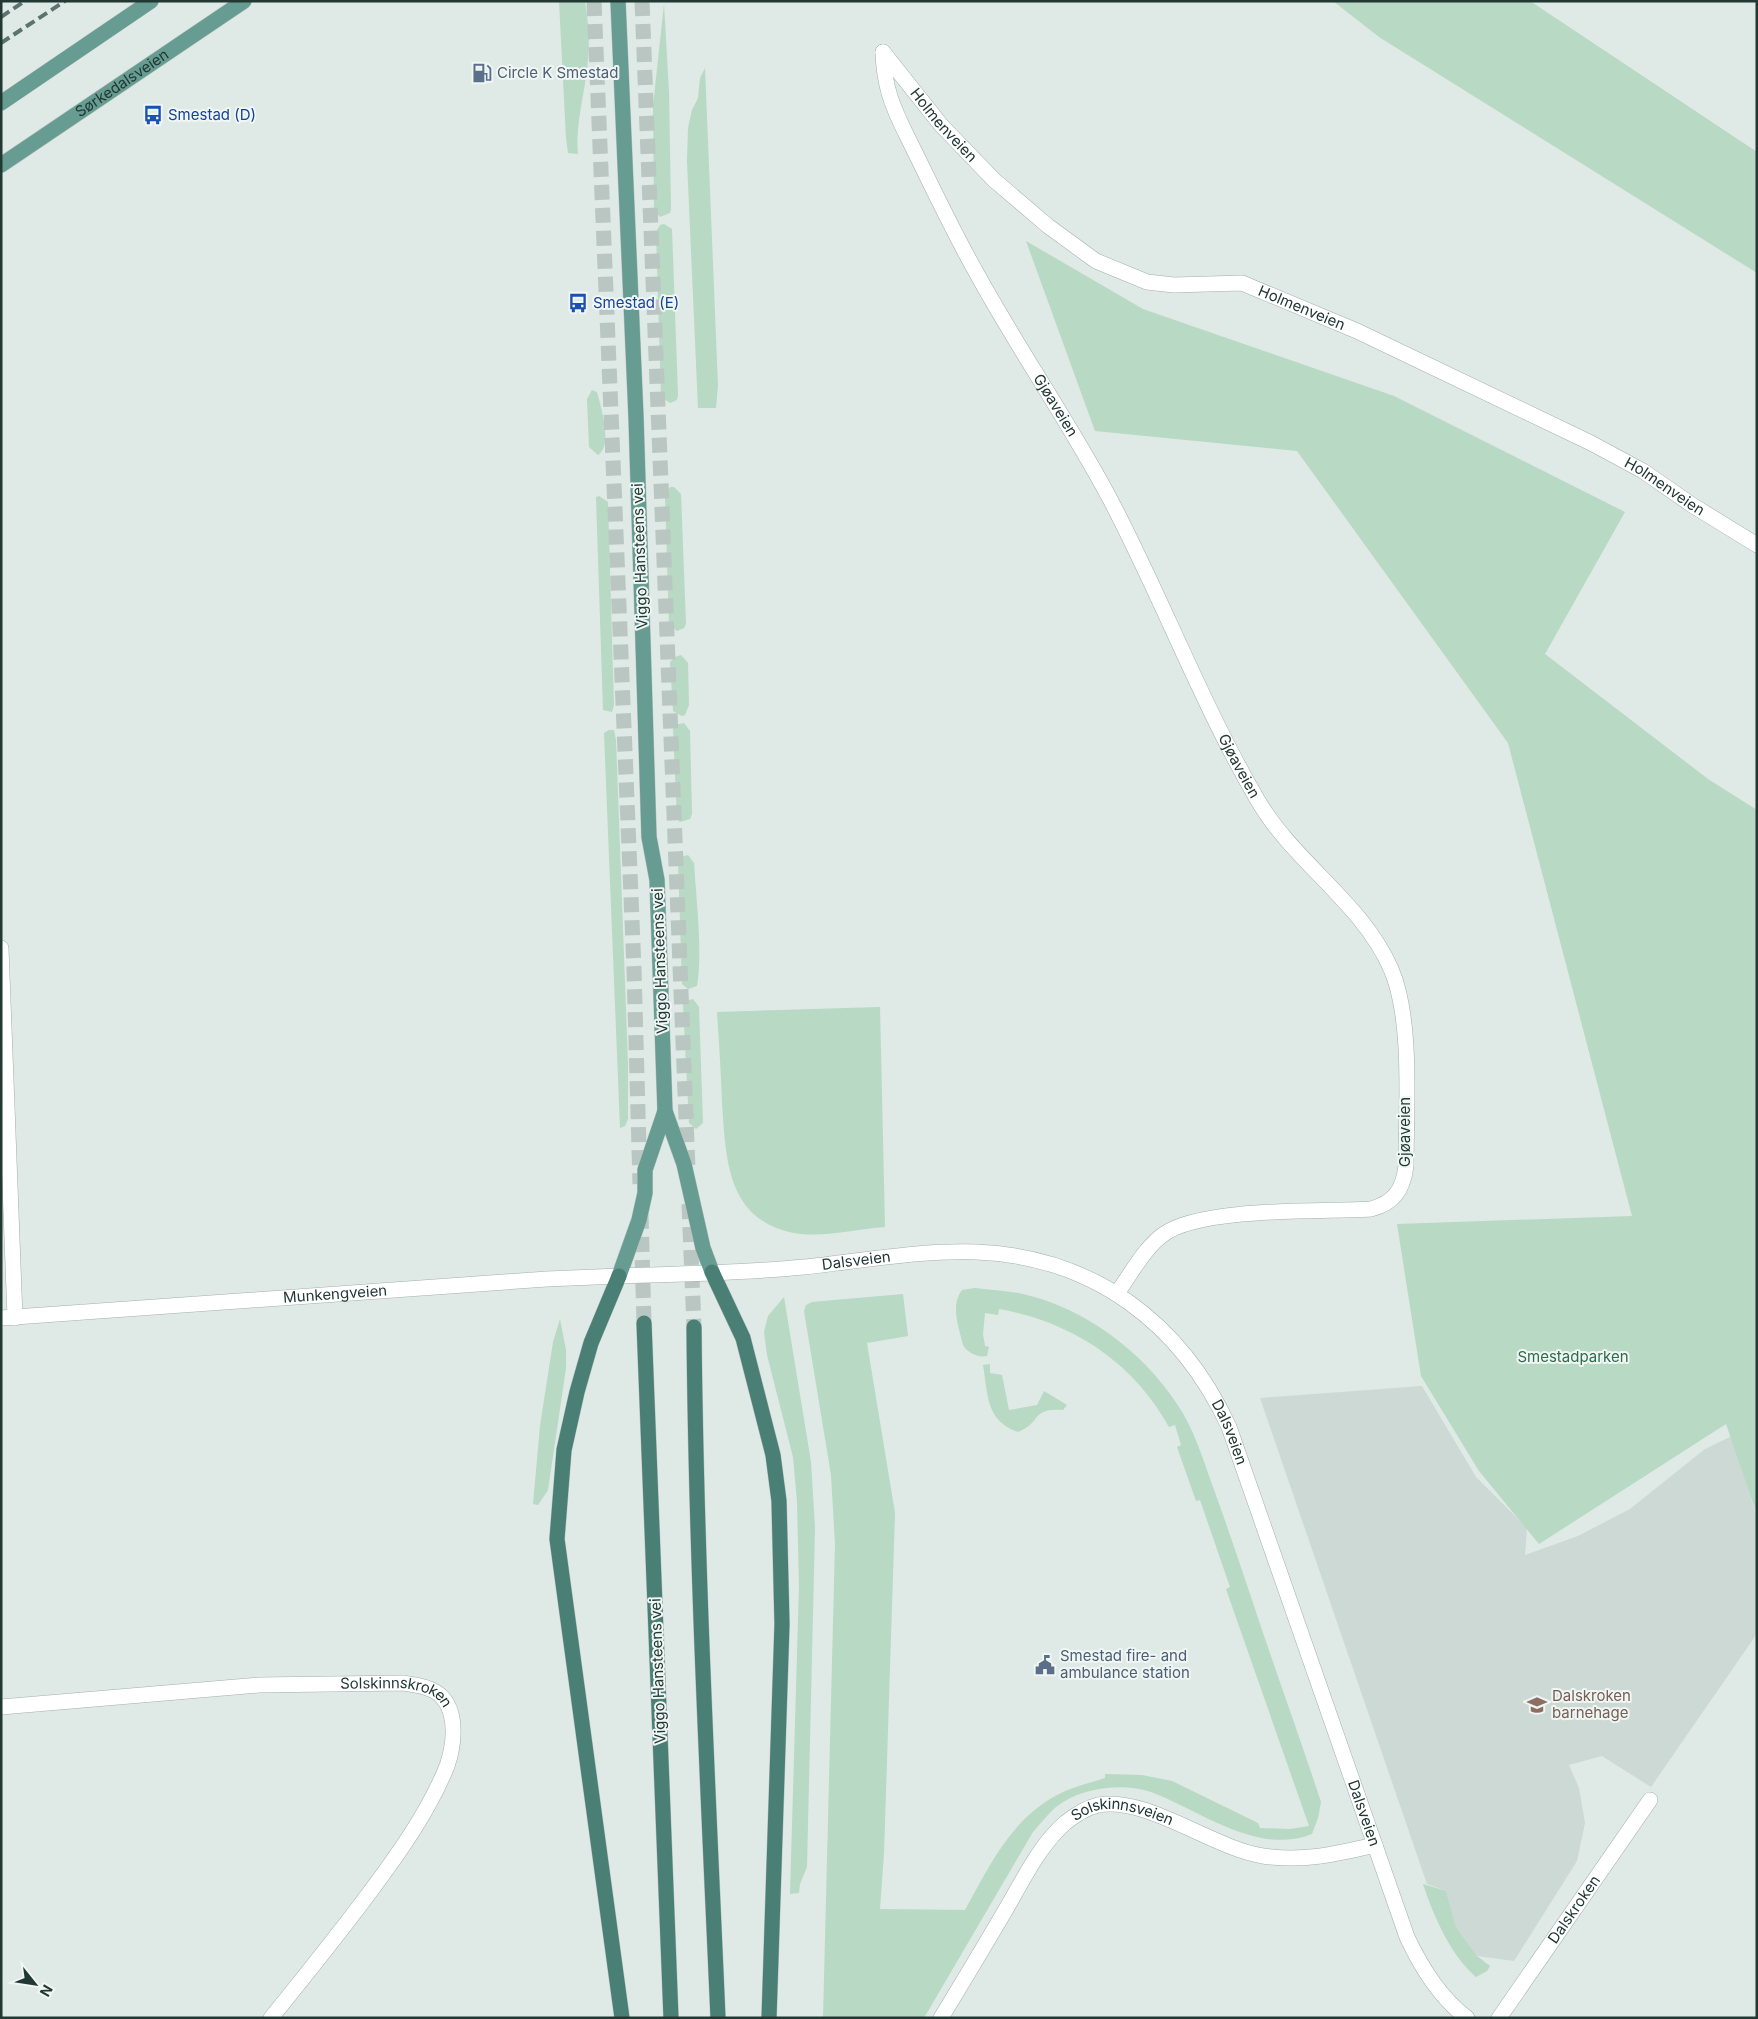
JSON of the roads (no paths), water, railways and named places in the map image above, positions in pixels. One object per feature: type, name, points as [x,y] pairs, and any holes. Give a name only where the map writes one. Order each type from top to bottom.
[{"type":"highway","points":[[712,1272],[743,1338],[773,1455],[779,1501],[782,1624],[768,2018]]},
{"type":"highway","points":[[619,1276],[591,1343],[577,1392],[564,1450],[556,1539],[622,2018]]},
{"type":"highway","name":"Viggo Hansteens vei","points":[[644,1324],[671,2018]]},
{"type":"highway","points":[[694,1328],[700,1607],[718,2018]]},
{"type":"main road","points":[[1,103],[151,1]]},
{"type":"main road","name":"Sørkedalsveien","points":[[1,165],[244,1]]},
{"type":"main road","name":"Viggo Hansteens vei","points":[[618,1],[636,416],[649,837],[657,880],[665,1111],[684,1164],[702,1248],[712,1272]]},
{"type":"main road","name":"Viggo Hansteens vei","points":[[619,1276],[640,1220],[645,1193],[645,1170],[665,1111]]},
{"type":"street","name":"Holmenveien","points":[[883,52],[941,125],[994,180],[1048,226],[1096,261],[1147,282],[1174,285],[1242,283],[1357,331],[1591,443],[1643,471],[1692,505],[1757,545]]},
{"type":"street","name":"Gjøaveien","points":[[883,52],[884,78],[896,114],[976,272],[1118,514],[1241,771],[1278,830],[1360,920],[1380,947],[1392,971],[1399,997],[1404,1027],[1406,1166],[1405,1179],[1395,1198],[1389,1203],[1371,1209],[1220,1216],[1180,1226],[1164,1234],[1150,1248],[1116,1293]]},
{"type":"street","points":[[1,948],[8,1318]]},
{"type":"street","name":"Dalsveien","points":[[669,1274],[792,1268],[950,1252],[976,1252],[1020,1257],[1050,1264],[1090,1279],[1116,1293],[1143,1312],[1166,1333],[1215,1397],[1243,1462],[1406,1937],[1418,1960],[1444,1997],[1467,2018]]},
{"type":"street","name":"Munkengveien","points":[[8,1318],[547,1279],[669,1274]]},
{"type":"street","name":"Solskinnskroken","points":[[1,1706],[260,1685],[404,1683],[419,1685],[442,1696],[449,1708],[453,1725],[447,1764],[436,1789],[390,1865],[330,1946],[271,2018]]},
{"type":"street","name":"Dalskroken","points":[[1499,2018],[1650,1800]]},
{"type":"street","name":"Solskinnsveien","points":[[941,2018],[1028,1870],[1058,1830],[1080,1812],[1098,1805],[1113,1804],[1135,1808],[1240,1851],[1293,1860],[1375,1845]]},
{"type":"tunnel","points":[[594,1],[634,969],[640,1184]]},
{"type":"tunnel","points":[[642,1],[688,1169]]},
{"type":"tunnel","points":[[689,1204],[694,1327]]},
{"type":"tunnel","points":[[641,1214],[644,1323]]},
{"type":"railway","points":[[1,17],[25,1]]},
{"type":"railway","points":[[1,43],[65,1]]},
{"type":"place","name":"Circle K Smestad","points":[[482,73]]},
{"type":"place","name":"Smestad (D)","points":[[153,115]]},
{"type":"place","name":"Smestad (E)","points":[[578,303]]},
{"type":"place","name":"Smestad fire- and ambulance station","points":[[1045,1665]]},
{"type":"place","name":"Dalskroken barnehage","points":[[1537,1705]]},
{"type":"park label","name":"Smestadparken","points":[[1573,1357]]}]
